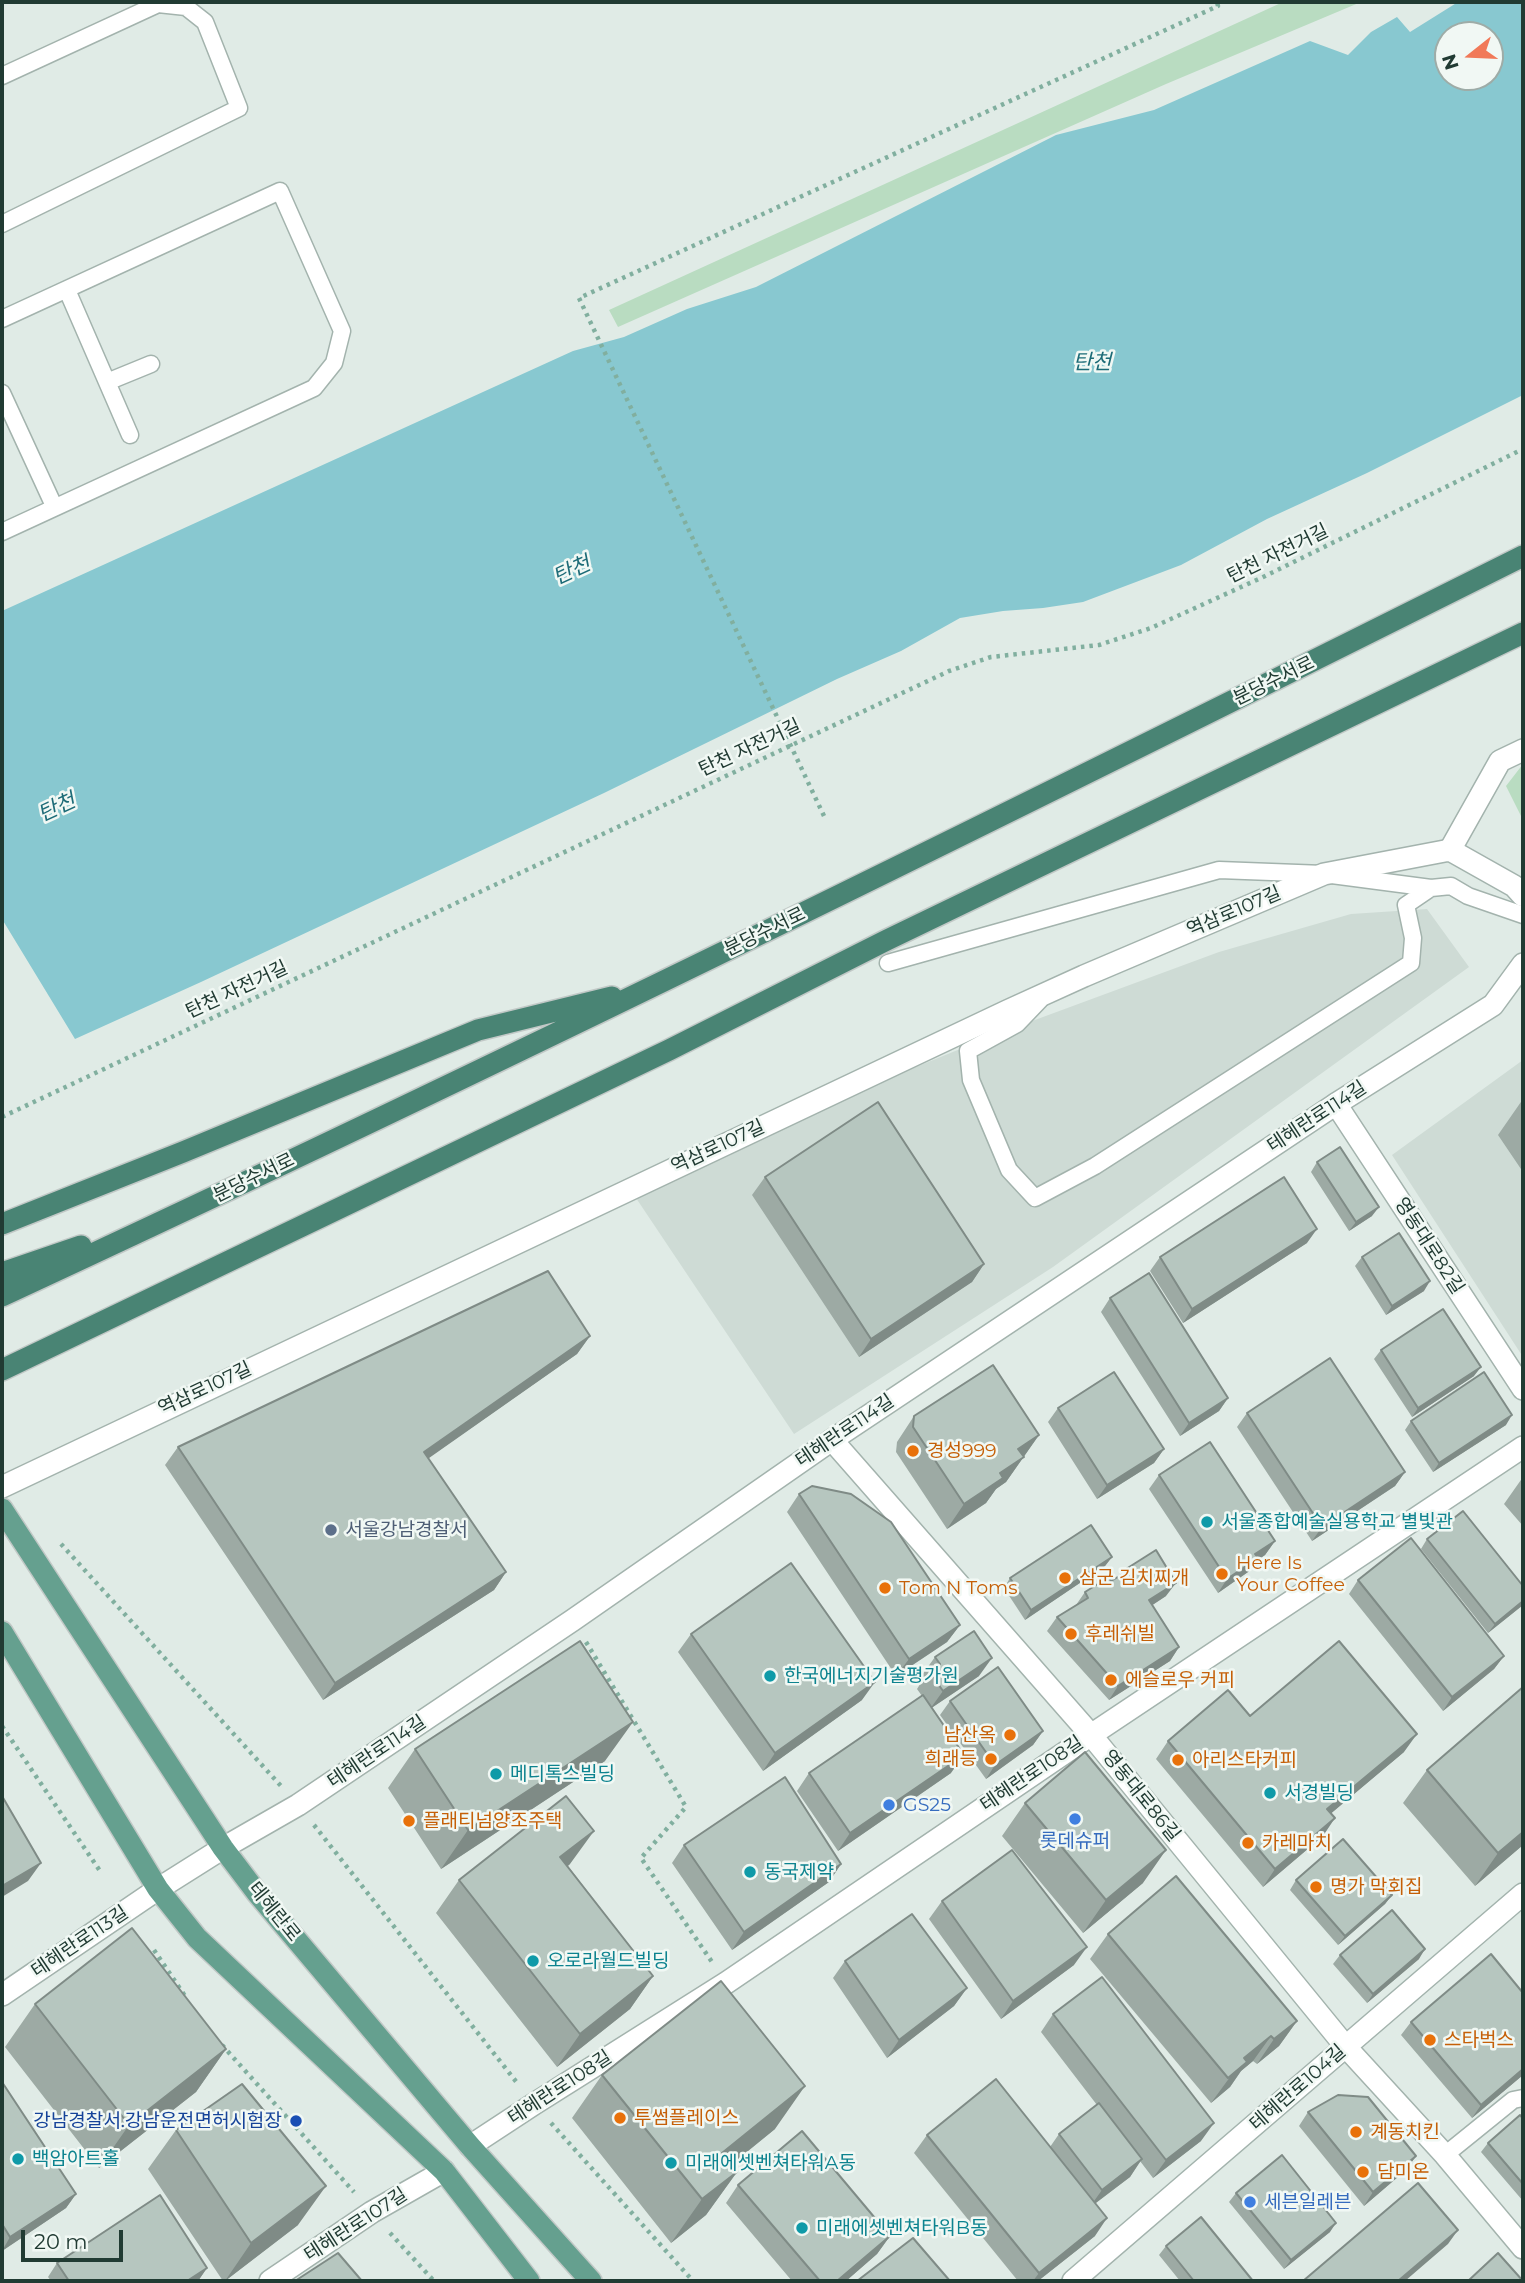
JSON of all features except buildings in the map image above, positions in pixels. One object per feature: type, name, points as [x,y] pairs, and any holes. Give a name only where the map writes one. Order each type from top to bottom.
[{"type":"highway","name":"분당수서로","points":[[2,1296],[654,986],[1523,556]]},
{"type":"highway","points":[[2,1370],[644,1062],[900,934],[1523,633]]},
{"type":"highway","points":[[2,1224],[478,1030],[654,986]]},
{"type":"highway","points":[[2,1273],[179,1214]]},
{"type":"main road","name":"테헤란로","points":[[2,1509],[223,1848],[257,1893],[470,2146],[591,2281]]},
{"type":"main road","points":[[2,1632],[158,1889],[197,1937],[444,2171],[529,2281]]},
{"type":"street","points":[[1523,750],[1500,761],[1450,850],[1514,887],[1523,896]]},
{"type":"street","name":"역삼로107길","points":[[2,1487],[1046,993],[1324,874],[1450,850]]},
{"type":"street","name":"테헤란로114길","points":[[158,1889],[298,1805],[573,1620],[832,1440],[1336,1104],[1493,1005],[1523,964]]},
{"type":"street","name":"영동대로82길","points":[[1336,1104],[1523,1389]]},
{"type":"street","name":"영동대로86길","points":[[832,1440],[1091,1735],[1346,2047],[1445,2155],[1523,2248]]},
{"type":"street","name":"테헤란로108길","points":[[470,2146],[726,1983],[1523,1447]]},
{"type":"street","name":"테헤란로113길","points":[[2,1995],[158,1889]]},
{"type":"street","name":"테헤란로104길","points":[[1073,2281],[1523,1894]]},
{"type":"street","name":"테헤란로107길","points":[[270,2281],[372,2212],[444,2171]]},
{"type":"lane","points":[[2,76],[158,4],[186,6],[205,22],[239,108],[2,224]]},
{"type":"lane","points":[[2,319],[280,191],[342,331],[334,363],[314,388],[2,532]]},
{"type":"lane","points":[[67,290],[130,435]]},
{"type":"lane","points":[[107,382],[151,364]]},
{"type":"lane","points":[[2,393],[54,506]]},
{"type":"lane","points":[[888,963],[1219,870],[1324,874],[1431,888],[1451,886],[1468,896],[1523,915]]},
{"type":"lane","points":[[1046,993],[1017,1024],[968,1051],[971,1080],[1009,1170],[1035,1198],[1095,1166],[1411,963],[1413,938],[1406,905],[1431,888]]},
{"type":"lane","points":[[1445,2155],[1513,2100],[1523,2098]]},
{"type":"path","points":[[824,816],[579,298],[1206,11],[1218,5],[1217,2]]},
{"type":"path","name":"탄천 자전거길","points":[[2,1117],[950,671],[991,657],[1099,645],[1151,628],[1261,578],[1523,449]]},
{"type":"path","points":[[61,1544],[298,1805],[534,2104],[693,2281]]},
{"type":"path","points":[[573,1620],[686,1807],[641,1858],[726,1983]]},
{"type":"path","points":[[2,1726],[100,1871]]},
{"type":"path","points":[[154,1950],[191,2005]]},
{"type":"path","points":[[215,2037],[434,2281]]},
{"type":"shaded area","points":[[1427,909],[1469,967],[1053,1267],[794,1434],[636,1198],[862,1089],[997,1034],[1219,952],[1351,914]]},
{"type":"shaded area","points":[[1523,1060],[1523,1357],[1392,1155]]},
{"type":"green space","points":[[1283,2],[1361,2],[1166,84],[618,327],[609,310]]},
{"type":"green space","points":[[1523,764],[1523,820],[1506,786]]},
{"type":"water","name":"탄천","points":[[1458,2],[1523,2],[1523,395],[1367,473],[1267,519],[1181,565],[1083,602],[960,618],[901,651],[837,679],[604,793],[75,1039],[2,919],[2,611],[573,351],[624,337],[687,309],[756,287],[1056,135],[1154,110],[1310,41],[1348,55],[1371,32],[1397,17],[1410,32]]},
{"type":"place","name":"경성999","points":[[913,1451]]},
{"type":"place","name":"서울종합예술실용학교 별빛관","points":[[1207,1522]]},
{"type":"place","name":"서울강남경찰서","points":[[331,1530]]},
{"type":"place","name":"Here Is Your Coffee","points":[[1222,1574]]},
{"type":"place","name":"삼군 김치찌개","points":[[1065,1578]]},
{"type":"place","name":"Tom N Toms","points":[[885,1588]]},
{"type":"place","name":"후레쉬빌","points":[[1071,1634]]},
{"type":"place","name":"한국에너지기술평가원","points":[[770,1676]]},
{"type":"place","name":"에슬로우 커피","points":[[1111,1680]]},
{"type":"place","name":"남산옥","points":[[1010,1735]]},
{"type":"place","name":"희래등","points":[[991,1759]]},
{"type":"place","name":"아리스타커피","points":[[1178,1760]]},
{"type":"place","name":"메디톡스빌딩","points":[[496,1774]]},
{"type":"place","name":"서경빌딩","points":[[1270,1793]]},
{"type":"place","name":"GS25","points":[[889,1805]]},
{"type":"place","name":"롯데슈퍼","points":[[1075,1819]]},
{"type":"place","name":"플래티넘양조주택","points":[[409,1821]]},
{"type":"place","name":"카레마치","points":[[1248,1843]]},
{"type":"place","name":"동국제약","points":[[750,1872]]},
{"type":"place","name":"명가 막회집","points":[[1316,1887]]},
{"type":"place","name":"오로라월드빌딩","points":[[533,1961]]},
{"type":"place","name":"스타벅스","points":[[1430,2040]]},
{"type":"place","name":"투썸플레이스","points":[[620,2118]]},
{"type":"place","name":"강남경찰서.강남운전면허시험장","points":[[296,2121]]},
{"type":"place","name":"계동치킨","points":[[1356,2132]]},
{"type":"place","name":"백암아트홀","points":[[18,2159]]},
{"type":"place","name":"미래에셋벤쳐타워A동","points":[[671,2163]]},
{"type":"place","name":"담미온","points":[[1363,2172]]},
{"type":"place","name":"세븐일레븐","points":[[1250,2202]]},
{"type":"place","name":"미래에셋벤쳐타워B동","points":[[802,2228]]}]
